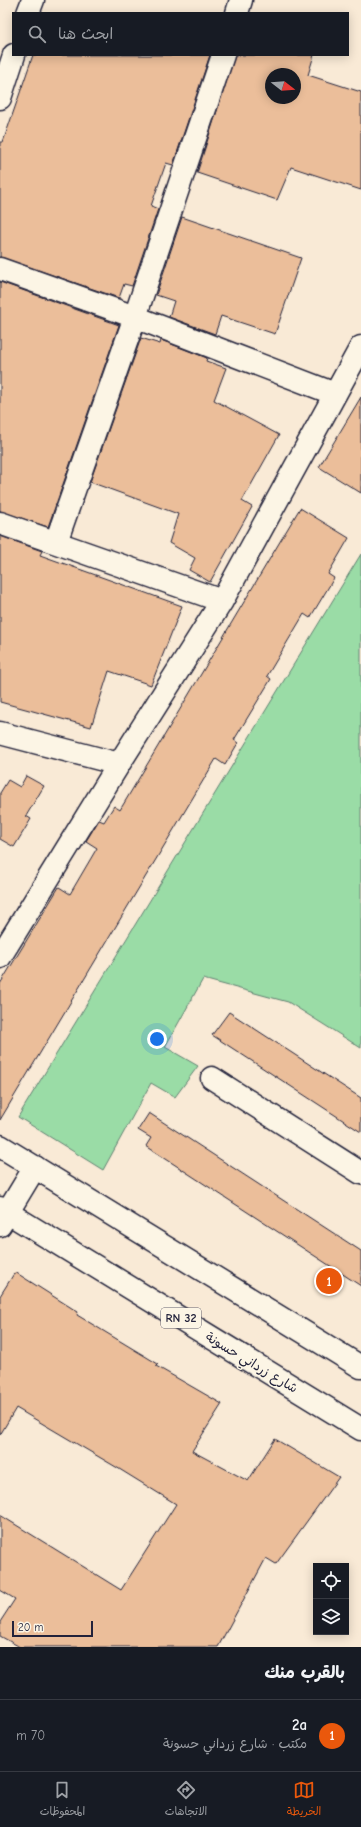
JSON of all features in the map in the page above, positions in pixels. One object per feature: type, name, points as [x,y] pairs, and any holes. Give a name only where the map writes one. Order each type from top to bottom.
[{"type":"street","points":[[28,12],[33,0]]},
{"type":"street","points":[[236,12],[241,0]]},
{"type":"street","points":[[0,98],[14,56]]},
{"type":"street","points":[[56,542],[135,317],[222,56]]},
{"type":"street","points":[[0,269],[135,317],[335,394]]},
{"type":"street","points":[[0,957],[222,601],[361,347]]},
{"type":"street","points":[[0,523],[222,601]]},
{"type":"street","points":[[0,733],[119,764]]},
{"type":"street","points":[[212,1078],[361,1173]]},
{"type":"street","points":[[0,1146],[361,1367]]},
{"type":"street","points":[[3,1215],[35,1168]]},
{"type":"street","name":"شارع زرداني حسونة","points":[[3,1215],[361,1429]]},
{"type":"green space","points":[[361,554],[361,1048],[288,1002],[203,979],[165,1047],[198,1066],[175,1097],[151,1083],[103,1170],[18,1117]]},
{"type":"building","points":[[33,56],[210,56],[173,165],[166,163],[151,206],[158,209],[132,286],[124,284],[119,298],[0,257],[0,142],[3,142]]},
{"type":"building","points":[[235,56],[314,56],[308,75],[361,92],[361,190],[291,167],[277,200],[197,173]]},
{"type":"building","points":[[182,217],[301,258],[275,334],[221,316],[215,334],[169,317],[174,301],[156,295]]},
{"type":"building","points":[[0,282],[119,325],[48,527],[0,511]]},
{"type":"building","points":[[141,338],[160,344],[161,340],[207,358],[206,361],[226,368],[214,400],[279,435],[242,501],[252,507],[210,582],[189,570],[195,558],[169,543],[178,514],[90,482]]},
{"type":"building","points":[[361,397],[361,493],[319,467]]},
{"type":"building","points":[[300,508],[349,538],[328,574],[334,578],[310,618],[304,614],[267,676],[271,679],[234,740],[238,743],[225,765],[216,759],[0,1120],[0,984],[59,887],[70,894],[97,848],[86,841],[99,820],[104,822],[114,806],[120,810]]},
{"type":"building","points":[[0,536],[42,551],[40,555],[182,606],[151,685],[109,671],[91,727],[0,702]]},
{"type":"building","points":[[26,776],[44,786],[26,816],[31,819],[14,847],[0,839],[0,793],[8,780],[20,787]]},
{"type":"building","points":[[229,1012],[361,1098],[361,1132],[212,1035]]},
{"type":"building","points":[[149,1113],[361,1251],[361,1286],[146,1146],[151,1138],[138,1130]]},
{"type":"building","points":[[15,1272],[78,1312],[77,1315],[158,1364],[156,1366],[222,1404],[192,1451],[248,1481],[275,1439],[339,1477],[276,1564],[266,1558],[218,1647],[20,1647],[0,1636],[0,1622],[15,1599],[0,1590],[0,1515],[121,1590],[176,1504],[16,1408],[0,1435],[0,1296]]},
{"type":"place","name":"2a","points":[[329,1281]]}]
